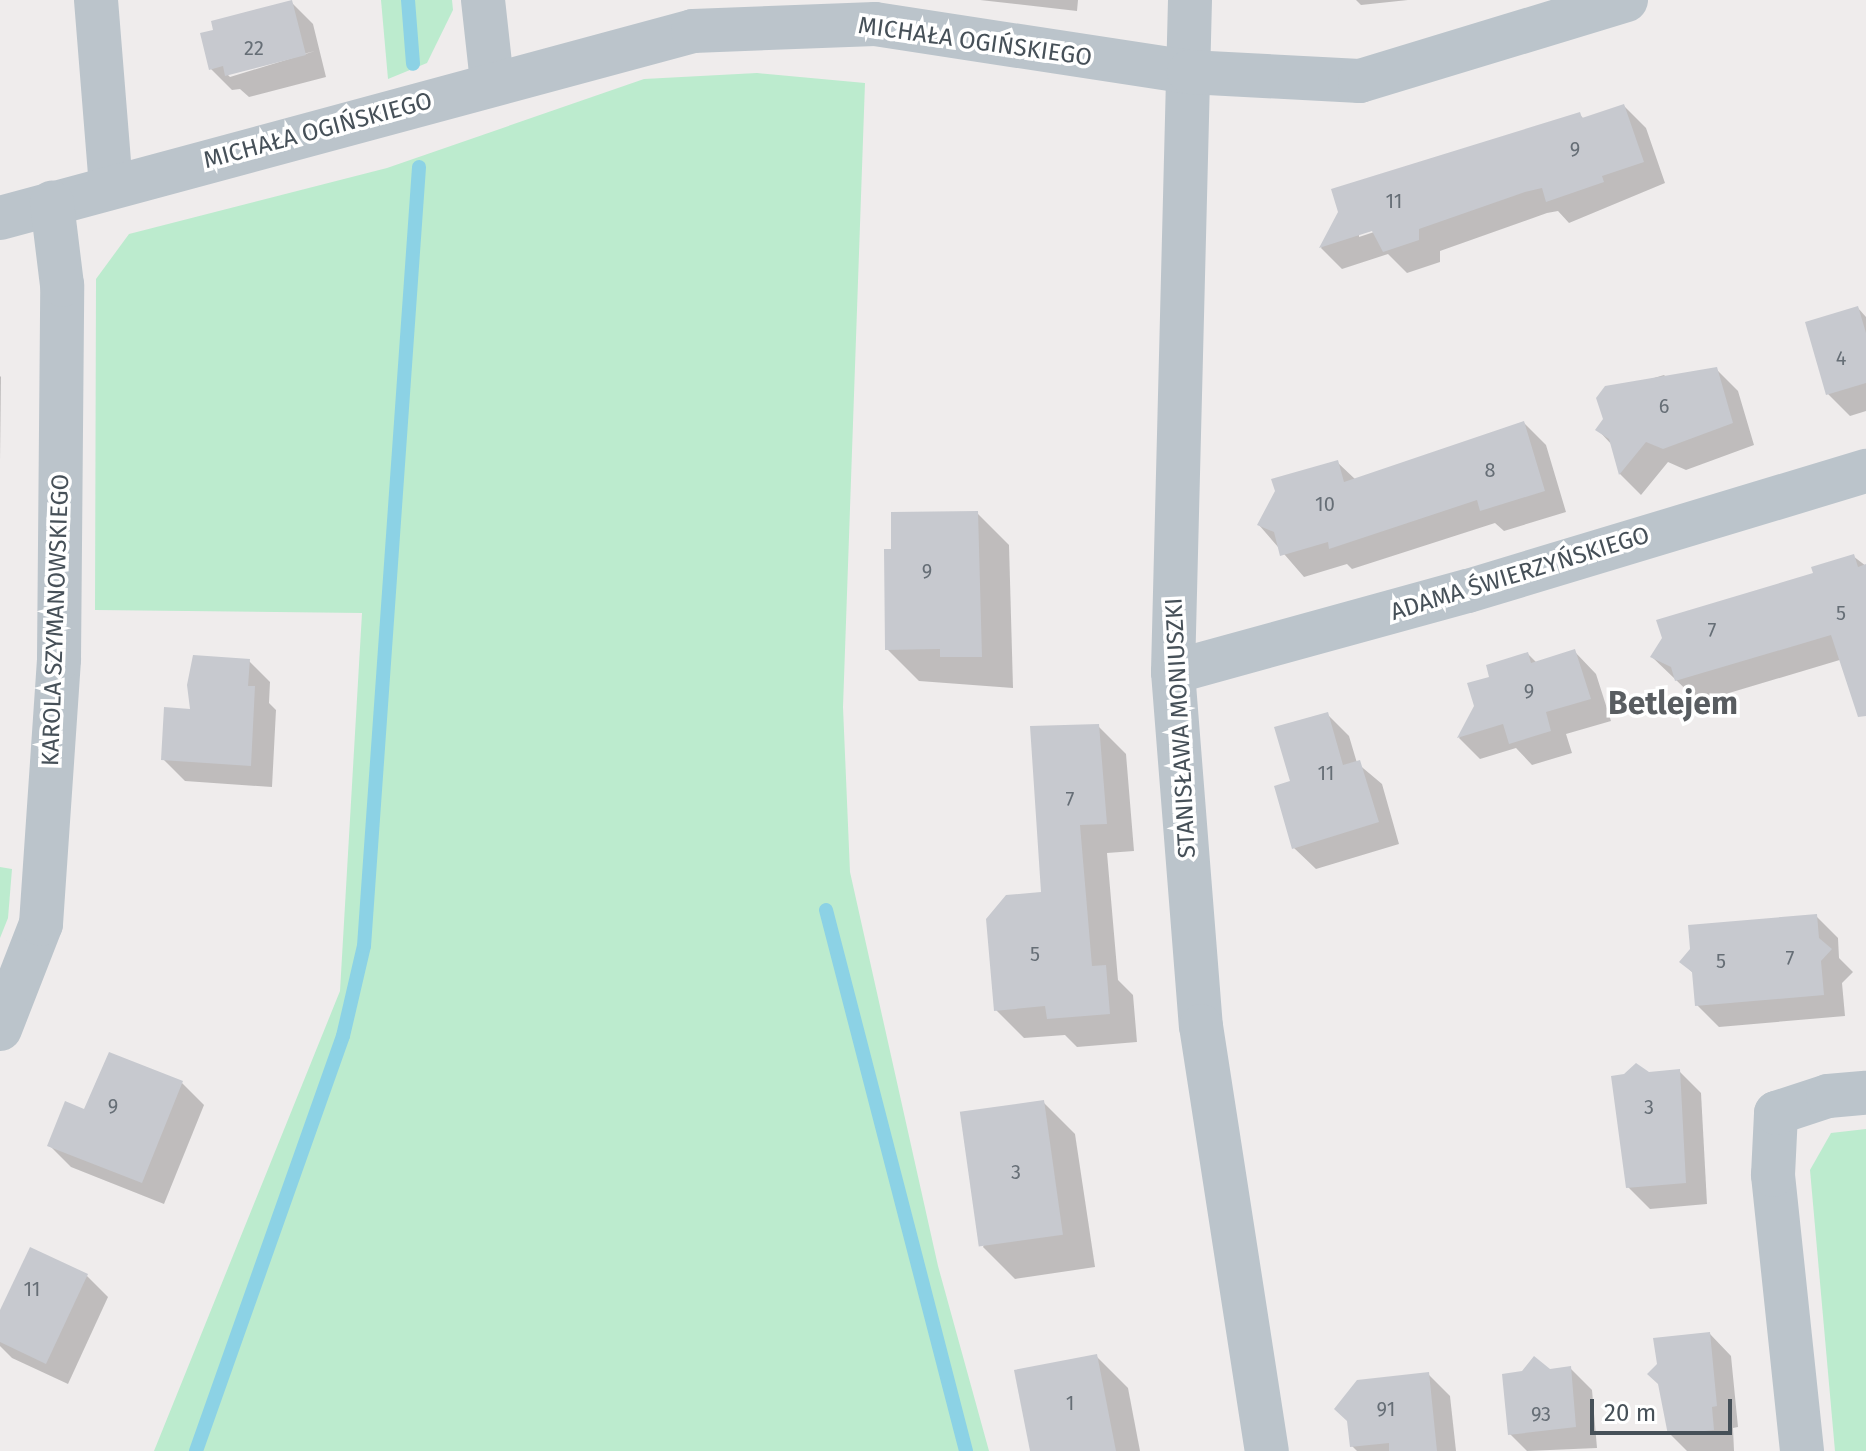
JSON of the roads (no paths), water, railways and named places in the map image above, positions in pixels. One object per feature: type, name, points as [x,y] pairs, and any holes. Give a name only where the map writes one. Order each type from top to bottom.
[{"type":"street","points":[[96,0],[111,185]]},
{"type":"street","points":[[483,0],[492,82]]},
{"type":"street","name":"STANISŁAWA MONIUSZKI","points":[[1190,0],[1173,672],[1201,1026],[1267,1451]]},
{"type":"street","name":"MICHAŁA OGIŃSKIEGO","points":[[0,218],[111,185],[381,117],[492,82],[693,31],[875,24],[1189,72],[1360,81],[1626,0]]},
{"type":"street","name":"KAROLA SZYMANOWSKIEGO","points":[[0,1029],[41,924],[59,659],[62,285],[52,203]]},
{"type":"street","name":"ADAMA ŚWIERZYŃSKIEGO","points":[[1173,672],[1408,609],[1866,471]]},
{"type":"street","points":[[1802,1451],[1773,1175],[1776,1113],[1828,1096],[1866,1093]]},
{"type":"waterway","points":[[408,0],[413,64]]},
{"type":"waterway","points":[[196,1451],[343,1036],[364,946],[419,167]]},
{"type":"waterway","points":[[826,910],[966,1451]]},
{"type":"district","name":"Betlejem","points":[[1673,703]]}]
